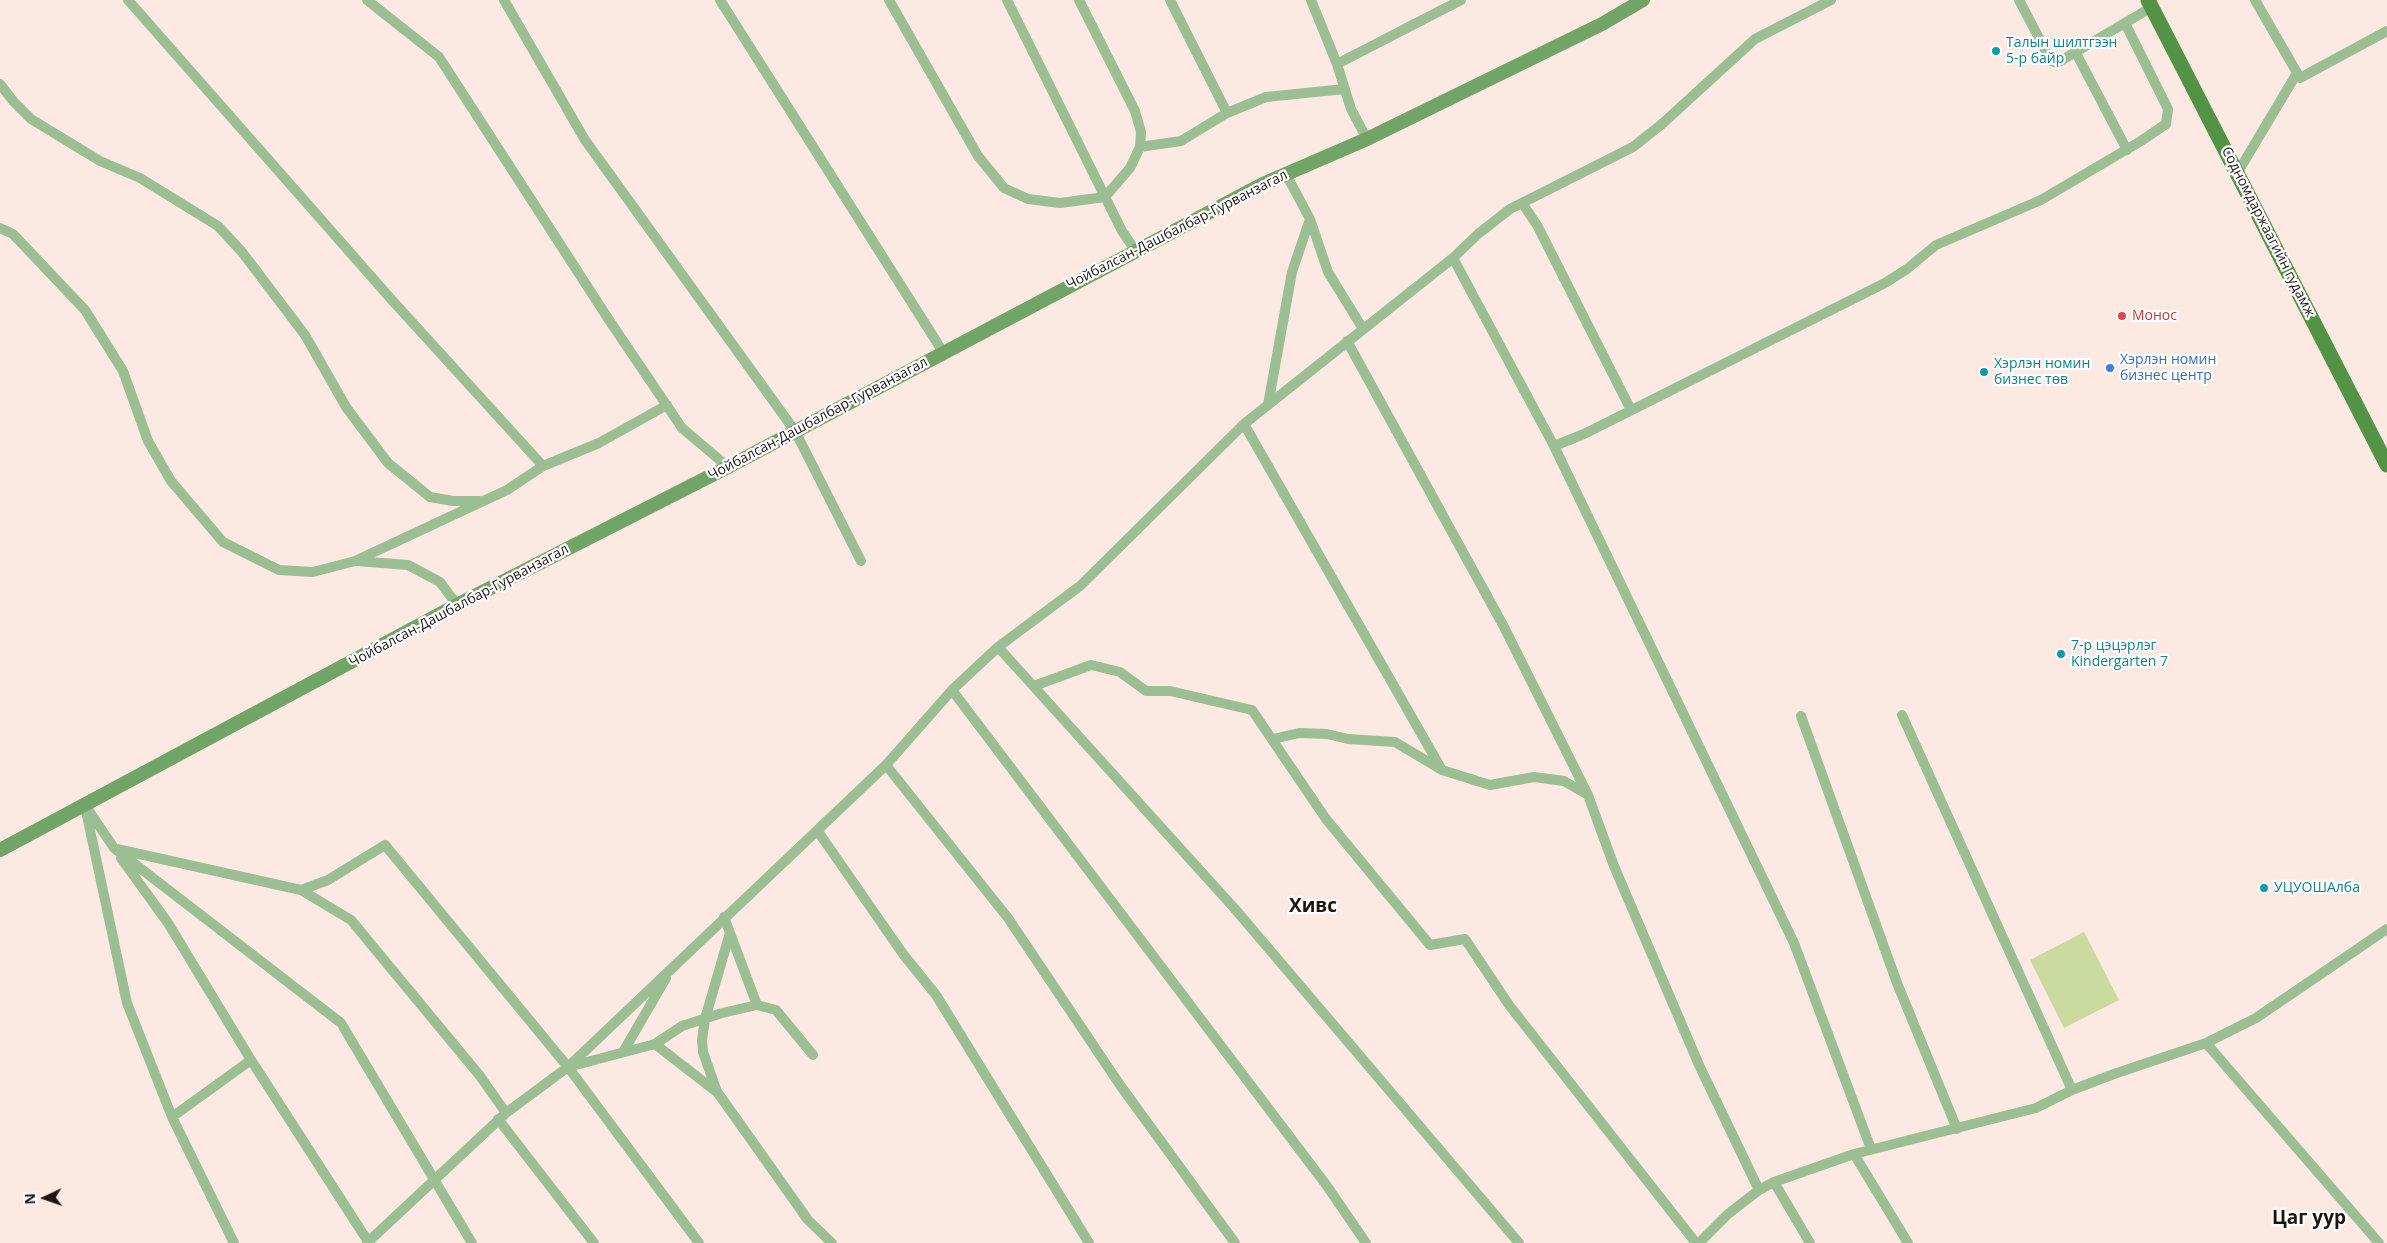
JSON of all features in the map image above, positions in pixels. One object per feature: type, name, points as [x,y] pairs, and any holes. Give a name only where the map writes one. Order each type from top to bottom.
[{"type":"main road","name":"Содномдаржаагийн гудамж","points":[[2150,3],[2387,464]]},
{"type":"street","points":[[128,0],[385,291],[543,466]]},
{"type":"street","points":[[367,0],[439,57],[609,320],[682,428],[728,467]]},
{"type":"street","points":[[504,0],[585,140],[795,431],[862,561]]},
{"type":"street","points":[[720,0],[943,352]]},
{"type":"street","points":[[889,0],[978,156],[1004,188],[1028,199],[1060,203],[1105,197],[1130,168],[1140,147],[1141,132],[1134,111],[1079,0]]},
{"type":"street","points":[[1007,0],[1122,231],[1135,250]]},
{"type":"street","points":[[1170,0],[1226,113]]},
{"type":"street","points":[[1311,0],[1337,64],[1351,109],[1367,139]]},
{"type":"street","points":[[1337,64],[1462,0]]},
{"type":"street","name":"Чойбалсан-Дашбалбар-Гурванзагал","points":[[0,850],[457,605],[728,467],[1135,250],[1286,174],[1367,139],[1602,24],[1643,0]]},
{"type":"street","points":[[85,805],[168,923],[251,1060],[368,1242],[502,1116],[568,1067],[886,765],[952,690],[998,647],[1080,586],[1244,424],[1453,258],[1478,234],[1522,203],[1633,147],[1662,124],[1755,39],[1831,0]]},
{"type":"street","points":[[2019,0],[2050,61],[2057,63],[2125,23],[2150,3]]},
{"type":"street","points":[[2255,0],[2300,78],[2387,31]]},
{"type":"street","points":[[1554,446],[1631,410],[1885,283],[1907,269],[1936,245],[2041,200],[2127,150],[2166,124],[2168,109],[2125,23]]},
{"type":"street","points":[[2076,52],[2127,150]]},
{"type":"street","points":[[2238,172],[2297,74]]},
{"type":"street","points":[[0,84],[12,101],[31,119],[100,161],[148,182],[218,226],[242,252],[305,335],[346,407],[388,463],[430,498],[453,502],[484,501]]},
{"type":"street","points":[[1140,147],[1181,141],[1226,113],[1266,97],[1344,89]]},
{"type":"street","points":[[1286,174],[1310,219],[1328,272],[1362,329]]},
{"type":"street","points":[[1522,203],[1537,226],[1631,410]]},
{"type":"street","points":[[1268,405],[1292,272],[1310,219]]},
{"type":"street","points":[[0,228],[13,234],[85,310],[123,371],[148,441],[171,482],[223,542],[279,570],[313,572],[356,561],[507,490],[543,466],[600,442],[666,405]]},
{"type":"street","points":[[1453,258],[1554,446],[1794,943],[1871,1149]]},
{"type":"street","points":[[1347,341],[1503,625],[1588,795],[1614,866],[1699,1064],[1759,1190]]},
{"type":"street","points":[[1244,424],[1442,770]]},
{"type":"street","points":[[356,561],[408,565],[440,582],[457,605]]},
{"type":"street","points":[[998,647],[1235,909],[1519,1243]]},
{"type":"street","points":[[1034,686],[1091,665],[1120,672],[1146,691],[1170,691],[1252,710],[1326,819],[1430,944],[1465,939],[1509,1005],[1698,1243],[1728,1214],[1759,1190],[1774,1182],[1871,1149],[2036,1108],[2072,1090],[2206,1043],[2256,1018],[2387,929]]},
{"type":"street","points":[[952,690],[1327,1186],[1366,1243]]},
{"type":"street","points":[[1902,715],[2072,1090]]},
{"type":"street","points":[[1801,716],[1896,983],[1957,1129]]},
{"type":"street","points":[[1273,740],[1299,733],[1327,734],[1348,739],[1395,742],[1442,770],[1490,785],[1534,777],[1564,781],[1588,795]]},
{"type":"street","points":[[886,765],[1008,918],[1120,1085],[1235,1243]]},
{"type":"street","points":[[85,805],[127,1003],[172,1117],[234,1243]]},
{"type":"street","points":[[816,830],[898,947],[936,995],[1089,1243]]},
{"type":"street","points":[[302,890],[328,880],[385,845],[568,1067],[698,1243]]},
{"type":"street","points":[[114,848],[302,890],[351,920],[480,1076],[502,1116],[594,1243]]},
{"type":"street","points":[[114,848],[340,1023],[472,1243]]},
{"type":"street","points":[[724,917],[757,1005]]},
{"type":"street","points":[[730,933],[705,1018],[702,1040],[703,1052],[718,1093],[808,1220],[832,1243]]},
{"type":"street","points":[[623,1052],[671,969]]},
{"type":"street","points":[[568,1067],[655,1044],[682,1026],[705,1018],[757,1005],[776,1010],[813,1055]]},
{"type":"street","points":[[2206,1043],[2379,1243]]},
{"type":"street","points":[[655,1044],[718,1093]]},
{"type":"street","points":[[172,1117],[251,1060]]},
{"type":"street","points":[[1854,1154],[1908,1243]]},
{"type":"street","points":[[1774,1182],[1810,1243]]},
{"type":"green space","points":[[2084,932],[2119,1000],[2064,1028],[2030,960]]},
{"type":"place","name":"Талын шилтгээн 5-р байр","points":[[1996,51]]},
{"type":"place","name":"Монос","points":[[2122,316]]},
{"type":"place","name":"Хэрлэн номин бизнес центр","points":[[2110,368]]},
{"type":"place","name":"Хэрлэн номин бизнес төв","points":[[1984,372]]},
{"type":"place","name":"7-р цэцэрлэг Kindergarten 7","points":[[2061,654]]},
{"type":"place","name":"УЦУОШАлба","points":[[2264,888]]},
{"type":"district","name":"Хивс","points":[[1313,907]]},
{"type":"district","name":"Цаг уур","points":[[2309,1219]]}]
